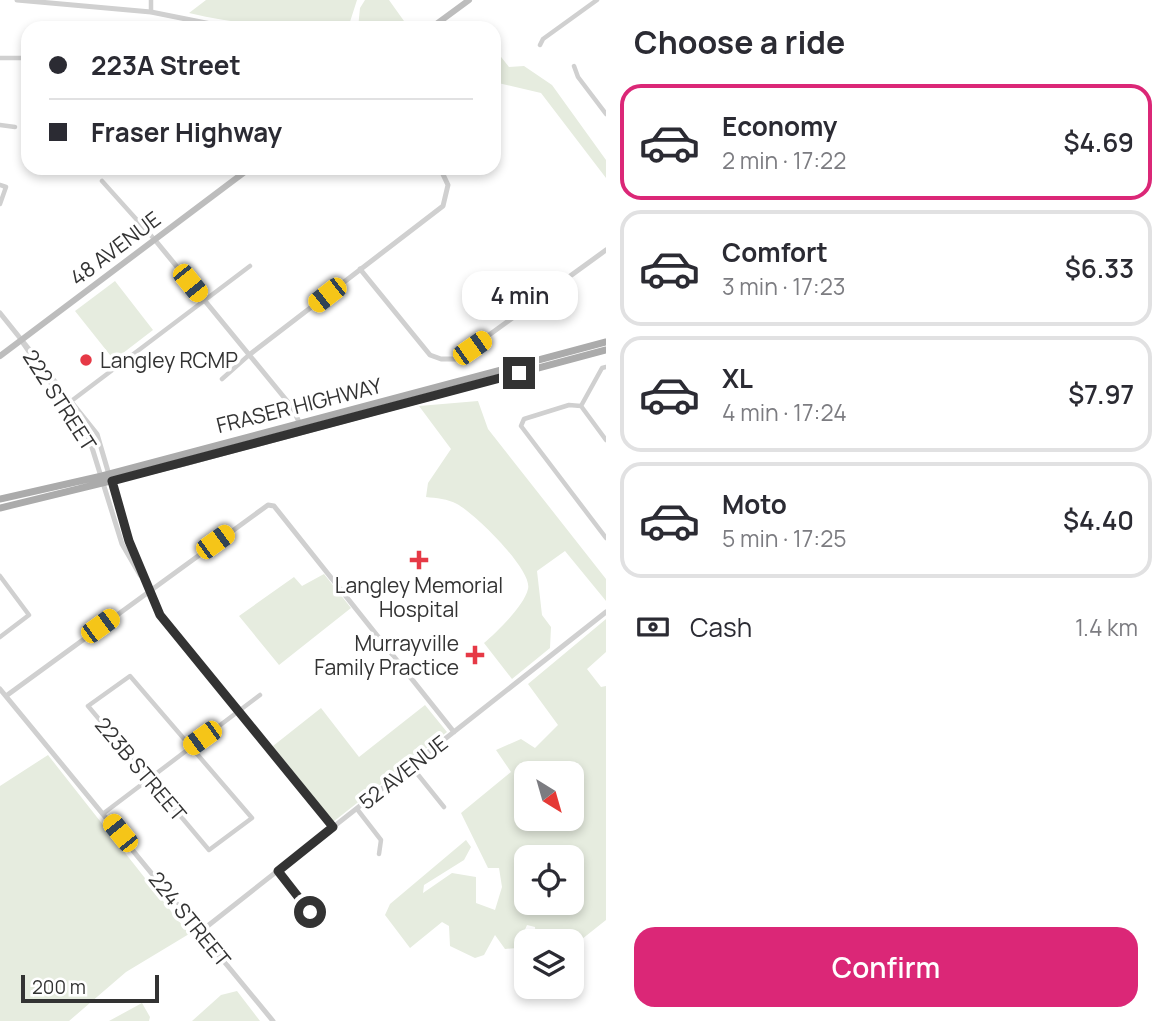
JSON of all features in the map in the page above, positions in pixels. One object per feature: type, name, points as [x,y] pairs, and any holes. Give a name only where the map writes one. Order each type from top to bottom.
[{"type":"main road","points":[[440,21],[469,0]]},
{"type":"main road","name":"48 AVENUE","points":[[0,356],[241,175]]},
{"type":"main road","name":"FRASER HIGHWAY","points":[[0,508],[606,342]]},
{"type":"main road","name":"FRASER HIGHWAY","points":[[0,499],[107,478],[606,350]]},
{"type":"street","points":[[17,0],[151,12],[196,21]]},
{"type":"street","points":[[151,0],[151,12]]},
{"type":"street","points":[[540,45],[543,39],[597,0]]},
{"type":"street","points":[[0,58],[21,58]]},
{"type":"street","points":[[574,66],[578,77],[606,114]]},
{"type":"street","points":[[0,125],[15,127]]},
{"type":"street","points":[[222,379],[249,355],[443,206],[448,185],[443,175]]},
{"type":"street","points":[[102,181],[205,300],[297,413],[300,424]]},
{"type":"street","points":[[0,185],[6,187],[0,204]]},
{"type":"street","points":[[360,269],[430,355],[441,359],[456,359],[606,250]]},
{"type":"street","points":[[66,405],[250,266]]},
{"type":"street","name":"222 STREET","points":[[0,313],[97,434],[122,544],[160,615],[333,827]]},
{"type":"street","name":"222 STREET","points":[[21,340],[89,438],[107,478]]},
{"type":"street","points":[[581,406],[602,368],[606,367]]},
{"type":"street","points":[[606,440],[581,406],[569,405],[524,419],[521,426],[606,538]]},
{"type":"street","points":[[6,696],[263,506],[274,506],[454,732]]},
{"type":"street","points":[[0,576],[29,615],[0,637]]},
{"type":"street","name":"52 AVENUE","points":[[200,932],[606,612]]},
{"type":"street","name":"223B STREET","points":[[130,676],[190,747],[214,771],[252,818],[209,850],[88,706],[130,676]]},
{"type":"street","name":"224 STREET","points":[[0,689],[273,1021]]},
{"type":"street","points":[[104,813],[260,695]]},
{"type":"street","points":[[411,766],[444,807]]},
{"type":"street","points":[[357,809],[381,841],[379,854]]},
{"type":"street","points":[[278,871],[310,912]]},
{"type":"shaded area","points":[[206,0],[357,0],[350,21],[229,21],[189,13]]},
{"type":"shaded area","points":[[365,0],[389,0],[404,21],[359,21],[360,8]]},
{"type":"shaded area","points":[[501,57],[509,67],[524,66],[552,85],[606,160],[606,178],[541,93],[501,84]]},
{"type":"shaded area","points":[[115,281],[153,330],[114,360],[75,311]]},
{"type":"shaded area","points":[[478,401],[488,429],[606,579],[606,601],[565,551],[537,571],[542,615],[551,627],[550,648],[512,679],[484,643],[516,611],[528,589],[527,580],[501,543],[465,509],[450,501],[426,497],[428,483],[451,449],[419,406]]},
{"type":"shaded area","points":[[324,574],[351,608],[279,665],[239,616],[294,577],[302,586]]},
{"type":"shaded area","points":[[606,619],[606,652],[587,669],[601,687],[606,686],[606,920],[584,937],[584,929],[535,929],[527,925],[525,929],[514,929],[514,948],[505,949],[495,935],[484,955],[475,958],[450,946],[449,926],[442,922],[410,948],[385,915],[390,904],[466,840],[471,847],[464,860],[424,885],[423,893],[452,873],[476,877],[476,903],[495,910],[502,887],[499,868],[488,868],[461,813],[511,772],[496,750],[521,739],[535,748],[558,725],[528,684]]},
{"type":"shaded area","points":[[425,705],[447,732],[333,822],[273,746],[321,708],[359,757]]},
{"type":"shaded area","points":[[48,755],[189,934],[126,972],[69,1021],[0,1021],[0,786]]},
{"type":"shaded area","points":[[237,991],[260,1021],[192,1021],[221,995]]},
{"type":"shaded area","points":[[142,1003],[150,1017],[149,1021],[109,1021]]},
{"type":"place","name":"Langley RCMP","points":[[86,360]]},
{"type":"place","name":"Langley Memorial Hospital","points":[[419,560]]},
{"type":"place","name":"Murrayville Family Practice","points":[[475,655]]},
{"type":"route","points":[[310,912],[278,871],[333,827],[160,615],[129,541],[112,481],[519,373]]}]
